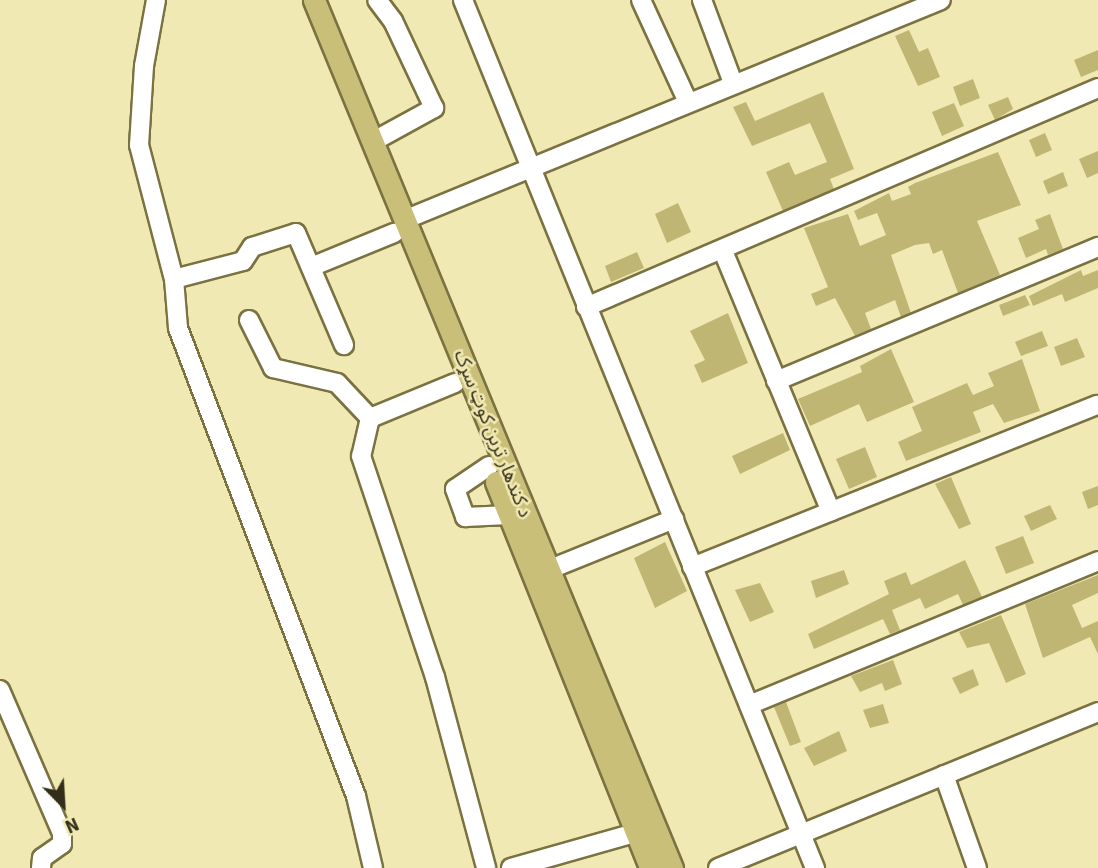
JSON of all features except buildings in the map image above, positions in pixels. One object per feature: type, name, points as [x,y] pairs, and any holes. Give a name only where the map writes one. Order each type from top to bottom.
[{"type":"main road","name":"د کندهار ترين کوټ سړک","points":[[300,0],[399,227],[540,572],[672,868]]},
{"type":"main road","name":"د کندهار ترين کوټ سړک","points":[[314,0],[372,142],[399,227],[456,383],[509,514],[540,572],[650,868]]},
{"type":"street","points":[[156,0],[144,66],[139,145],[174,279],[178,328],[351,783],[373,868]]},
{"type":"street","points":[[372,142],[434,108],[393,21],[377,0]]},
{"type":"street","points":[[463,0],[529,169],[815,868]]},
{"type":"street","points":[[641,0],[688,102]]},
{"type":"street","points":[[702,0],[733,83]]},
{"type":"street","points":[[311,267],[529,169],[733,83],[941,0]]},
{"type":"street","points":[[586,307],[723,251],[1098,88]]},
{"type":"street","points":[[174,279],[243,261],[251,247],[292,233],[298,236],[344,345]]},
{"type":"street","points":[[776,381],[1098,247]]},
{"type":"street","points":[[723,251],[831,512]]},
{"type":"street","points":[[249,320],[273,368],[337,383],[370,418]]},
{"type":"street","points":[[370,418],[456,383]]},
{"type":"street","points":[[692,567],[1098,405]]},
{"type":"street","points":[[370,418],[361,456],[435,677],[486,868]]},
{"type":"street","points":[[489,466],[454,489],[465,517],[509,514]]},
{"type":"street","points":[[540,572],[674,519]]},
{"type":"street","points":[[749,705],[1098,561]]},
{"type":"street","points":[[0,690],[62,833],[62,844],[42,858],[41,868]]},
{"type":"street","points":[[718,868],[1098,712]]},
{"type":"street","points":[[944,775],[978,868]]},
{"type":"street","points":[[511,868],[550,863],[635,833]]}]
